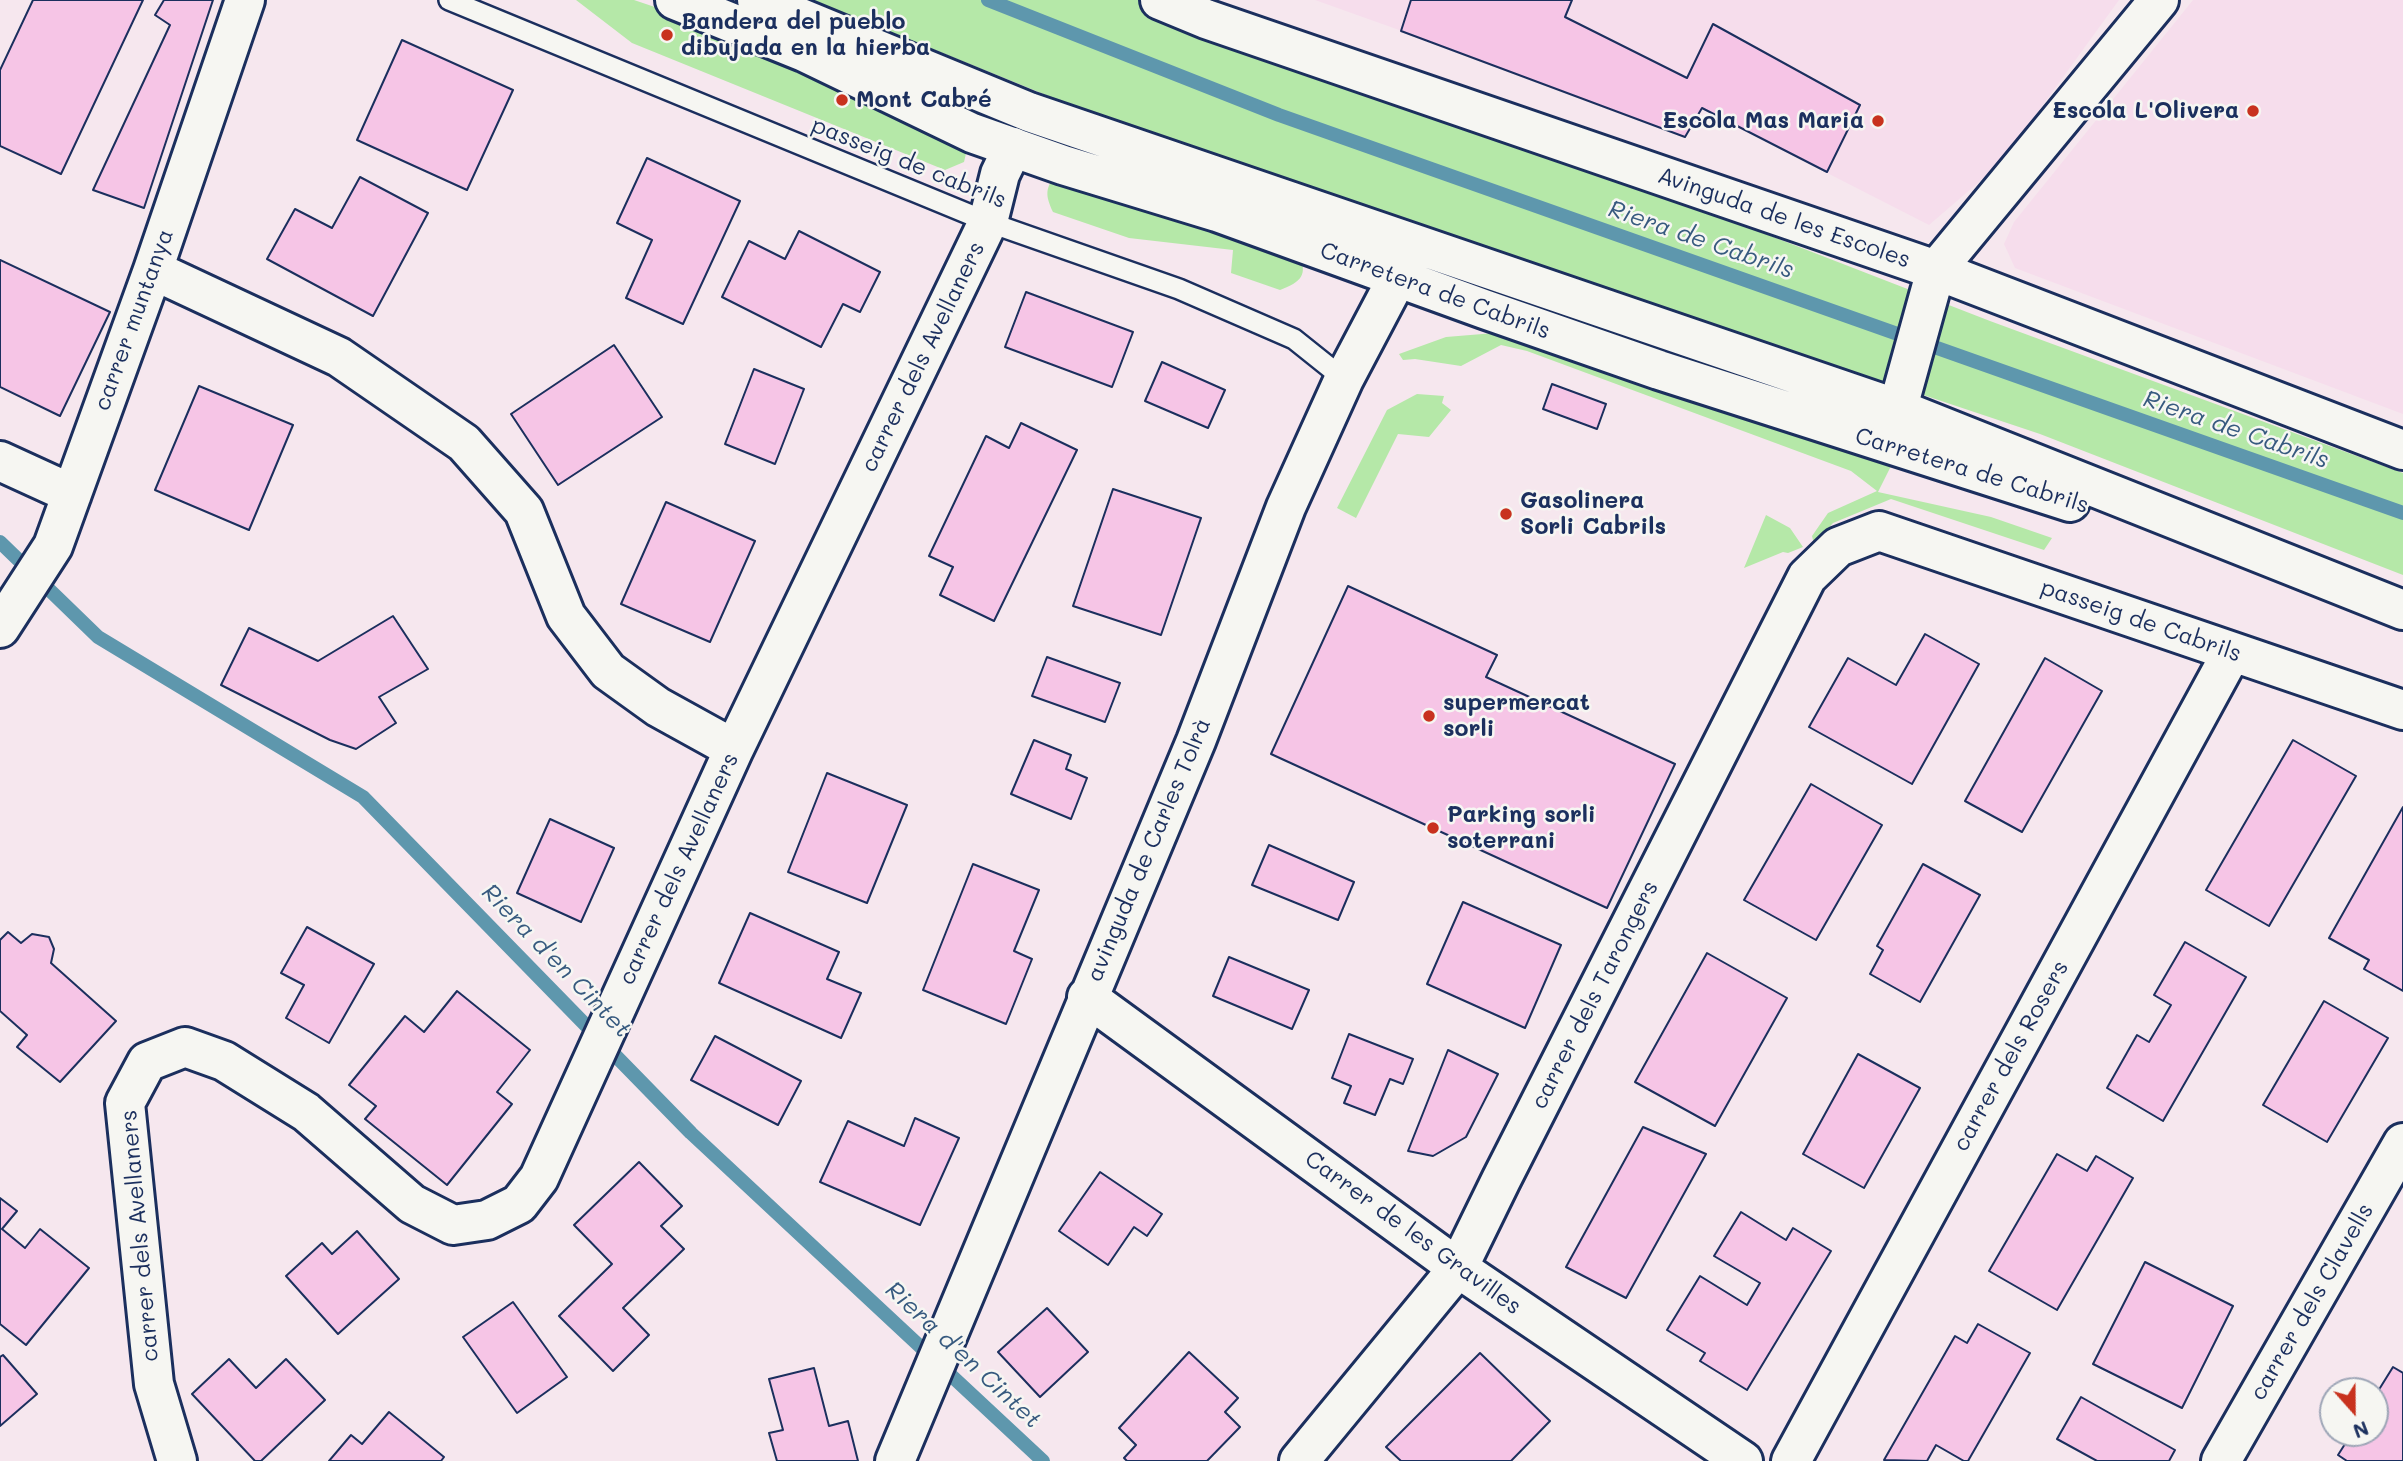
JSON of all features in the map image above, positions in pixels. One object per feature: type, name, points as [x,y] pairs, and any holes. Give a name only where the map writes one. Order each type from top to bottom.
[{"type":"street","name":"carrer muntanya","points":[[0,628],[53,546],[153,270],[245,0]]},
{"type":"street","name":"Carretera de Cabrils","points":[[674,0],[804,52],[972,133],[1063,165],[1217,212],[1406,261],[1900,400],[2212,534],[2403,610]]},
{"type":"street","name":"Carretera de Cabrils","points":[[757,0],[1029,112],[1406,261],[1659,370],[2088,508],[2212,534]]},
{"type":"street","name":"Avinguda de les Escoles","points":[[1160,0],[1933,284],[2403,450]]},
{"type":"street","points":[[1888,444],[1933,284],[2158,0]]},
{"type":"street","name":"carrer dels Avellaners","points":[[177,1461],[154,1384],[125,1103],[147,1062],[185,1047],[224,1062],[306,1112],[412,1204],[453,1226],[487,1220],[519,1204],[538,1178],[734,749],[988,222],[1000,174],[1013,147]]},
{"type":"street","name":"avinguda de Carles Tolrà","points":[[895,1461],[1196,741],[1286,507],[1344,379],[1406,261]]},
{"type":"street","points":[[153,270],[339,357],[464,443],[524,511],[566,616],[608,671],[659,707],[734,749]]},
{"type":"street","points":[[0,461],[72,494]]},
{"type":"street","name":"passeig de Cabrils","points":[[1879,531],[2403,710]]},
{"type":"street","name":"carrer dels Tarongers","points":[[1299,1461],[1458,1268],[1807,577],[1838,547],[1879,531]]},
{"type":"street","name":"carrer dels Rosers","points":[[1791,1461],[2232,652]]},
{"type":"street","name":"Carrer de les Gravilles","points":[[1087,997],[1458,1268],[1743,1461]]},
{"type":"street","name":"carrer dels Clavells","points":[[2221,1461],[2403,1143]]},
{"type":"lane","name":"passeig de cabrils","points":[[449,0],[988,222],[1179,289],[1294,339],[1344,379]]},
{"type":"shaded area","name":"Escola Mas Maria","points":[[1315,0],[2119,0],[2000,164],[1929,225],[1700,108],[1696,107],[1688,133]]},
{"type":"shaded area","name":"Escola L'Olivera","points":[[2193,0],[2403,0],[2403,414],[2015,268],[2004,244],[2014,222]]},
{"type":"green space","points":[[576,0],[634,0],[732,33],[968,145],[964,162],[945,170],[632,43]]},
{"type":"green space","points":[[812,0],[1138,0],[1206,28],[1727,219],[1990,321],[2403,473],[2403,575],[2040,434],[1137,132]]},
{"type":"green space","points":[[1057,173],[1298,253],[1303,267],[1301,277],[1280,290],[1231,273],[1233,250],[1129,238],[1053,212],[1048,192]]},
{"type":"green space","points":[[1507,332],[1894,460],[1878,492],[1991,517],[2052,538],[2044,550],[1891,499],[1833,523],[1814,544],[1812,536],[1828,513],[1877,491],[1851,471],[1527,351],[1501,345],[1461,366],[1415,359],[1403,360],[1399,354],[1446,337]]},
{"type":"green space","points":[[1417,394],[1444,396],[1442,403],[1451,410],[1429,437],[1398,434],[1356,518],[1337,508],[1387,410]]},
{"type":"green space","points":[[1766,515],[1790,528],[1803,547],[1744,568]]},
{"type":"building","points":[[33,0],[143,0],[61,174],[0,146],[0,70]]},
{"type":"building","points":[[164,0],[213,0],[144,208],[93,190],[170,25],[155,15]]},
{"type":"building","points":[[1411,0],[1572,0],[1565,17],[1687,78],[1713,24],[1860,105],[1827,172],[1702,108],[1685,137],[1401,31]]},
{"type":"building","points":[[402,40],[513,90],[467,190],[357,140]]},
{"type":"building","points":[[647,158],[740,201],[683,324],[626,298],[652,240],[617,223]]},
{"type":"building","points":[[360,177],[428,213],[373,316],[267,259],[295,209],[332,228]]},
{"type":"building","points":[[799,231],[880,272],[860,312],[843,304],[821,347],[722,297],[749,241],[785,259]]},
{"type":"building","points":[[0,260],[110,312],[60,416],[0,387]]},
{"type":"building","points":[[1026,292],[1133,332],[1112,387],[1005,347]]},
{"type":"building","points":[[614,345],[662,417],[558,485],[511,414]]},
{"type":"building","points":[[1162,362],[1225,390],[1208,428],[1145,401]]},
{"type":"building","points":[[754,369],[804,389],[775,464],[725,444]]},
{"type":"building","points":[[1552,384],[1606,404],[1597,429],[1543,409]]},
{"type":"building","points":[[199,386],[293,425],[249,530],[155,490]]},
{"type":"building","points":[[1021,423],[1077,450],[994,621],[940,595],[953,567],[929,556],[986,436],[1009,448]]},
{"type":"building","points":[[1113,489],[1201,518],[1161,635],[1073,606]]},
{"type":"building","points":[[666,502],[755,541],[710,642],[621,604]]},
{"type":"building","name":"supermercat sorli","points":[[1348,586],[1497,655],[1486,677],[1675,764],[1607,908],[1271,754]]},
{"type":"building","points":[[393,616],[428,669],[379,697],[396,723],[356,749],[330,740],[221,685],[249,628],[318,661]]},
{"type":"building","points":[[1925,634],[1979,664],[1912,784],[1809,727],[1848,658],[1896,685]]},
{"type":"building","points":[[1047,657],[1120,683],[1105,722],[1032,696]]},
{"type":"building","points":[[2045,658],[2102,691],[2022,832],[1965,801]]},
{"type":"building","points":[[1034,740],[1071,755],[1066,769],[1087,778],[1071,819],[1011,794]]},
{"type":"building","points":[[2293,740],[2356,776],[2269,926],[2206,890]]},
{"type":"building","points":[[827,773],[907,805],[867,903],[788,872]]},
{"type":"building","points":[[1811,784],[1882,825],[1816,940],[1744,900]]},
{"type":"building","points":[[2403,807],[2403,991],[2364,969],[2369,960],[2329,938]]},
{"type":"building","points":[[550,819],[614,848],[581,922],[517,893]]},
{"type":"building","points":[[1269,845],[1354,882],[1338,920],[1252,885]]},
{"type":"building","points":[[973,864],[1039,890],[1014,951],[1032,959],[1006,1024],[923,990]]},
{"type":"building","points":[[1923,864],[1980,895],[1920,1002],[1870,974],[1883,950],[1877,946]]},
{"type":"building","points":[[1463,902],[1561,945],[1525,1028],[1427,984]]},
{"type":"building","points":[[750,913],[839,952],[827,979],[861,993],[841,1038],[719,983]]},
{"type":"building","points":[[307,927],[374,964],[329,1043],[286,1018],[304,985],[281,973]]},
{"type":"building","points":[[8,932],[21,943],[32,934],[49,937],[54,949],[51,963],[116,1021],[60,1082],[17,1047],[27,1035],[0,1011],[0,940]]},
{"type":"building","points":[[2185,942],[2246,977],[2163,1121],[2107,1088],[2137,1035],[2149,1042],[2171,1005],[2154,995]]},
{"type":"building","points":[[1707,953],[1787,998],[1715,1126],[1635,1082]]},
{"type":"building","points":[[1229,957],[1309,990],[1292,1029],[1213,996]]},
{"type":"building","points":[[457,991],[530,1050],[497,1092],[512,1104],[447,1185],[365,1119],[376,1106],[349,1085],[405,1016],[424,1032]]},
{"type":"building","points":[[2324,1001],[2388,1038],[2327,1142],[2263,1105]]},
{"type":"building","points":[[1349,1034],[1413,1059],[1403,1084],[1390,1079],[1375,1115],[1344,1103],[1351,1086],[1332,1078]]},
{"type":"building","points":[[715,1036],[801,1081],[778,1125],[691,1080]]},
{"type":"building","points":[[1448,1050],[1498,1074],[1466,1137],[1433,1156],[1408,1151]]},
{"type":"building","points":[[1858,1054],[1920,1088],[1864,1188],[1803,1154]]},
{"type":"building","points":[[915,1118],[959,1138],[920,1225],[820,1182],[848,1121],[904,1146]]},
{"type":"building","points":[[1643,1127],[1706,1154],[1626,1298],[1566,1267]]},
{"type":"building","points":[[2057,1154],[2087,1171],[2096,1156],[2133,1178],[2057,1310],[1989,1271]]},
{"type":"building","points":[[639,1162],[682,1206],[661,1226],[684,1249],[623,1308],[649,1335],[613,1371],[559,1316],[612,1264],[574,1225]]},
{"type":"building","points":[[1100,1172],[1162,1214],[1147,1236],[1134,1227],[1108,1265],[1059,1231]]},
{"type":"building","points":[[0,1198],[17,1211],[2,1229],[25,1248],[40,1229],[89,1268],[26,1345],[0,1324]]},
{"type":"building","points":[[1741,1212],[1786,1240],[1793,1228],[1831,1251],[1747,1390],[1700,1361],[1705,1353],[1667,1330],[1700,1276],[1747,1305],[1760,1283],[1714,1256]]},
{"type":"building","points":[[357,1231],[399,1279],[338,1334],[286,1276],[322,1243],[332,1254]]},
{"type":"building","points":[[2145,1262],[2233,1306],[2182,1408],[2093,1364]]},
{"type":"building","points":[[513,1302],[567,1377],[517,1413],[463,1337]]},
{"type":"building","points":[[1047,1308],[1088,1352],[1040,1397],[998,1352]]},
{"type":"building","points":[[1978,1324],[2030,1353],[1968,1461],[1936,1445],[1927,1461],[1884,1460],[1955,1336],[1967,1343]]},
{"type":"building","points":[[1189,1352],[1238,1398],[1225,1412],[1240,1427],[1207,1461],[1127,1461],[1124,1458],[1136,1445],[1119,1428]]},
{"type":"building","points":[[1480,1353],[1550,1421],[1511,1461],[1401,1461],[1386,1447]]},
{"type":"building","points":[[3,1355],[37,1394],[0,1426],[0,1357]]},
{"type":"building","points":[[229,1359],[256,1388],[286,1359],[325,1400],[261,1461],[255,1461],[192,1394]]},
{"type":"building","points":[[2393,1367],[2403,1373],[2403,1461],[2347,1461],[2338,1455],[2343,1447],[2389,1447],[2389,1377],[2387,1377]]},
{"type":"building","points":[[814,1368],[829,1426],[848,1421],[858,1461],[777,1461],[769,1433],[783,1430],[769,1379]]},
{"type":"building","points":[[2081,1397],[2175,1450],[2169,1461],[2097,1461],[2057,1439]]},
{"type":"building","points":[[389,1412],[444,1457],[441,1461],[329,1461],[351,1435],[362,1444]]},
{"type":"waterway","name":"Riera de Cabrils","points":[[988,0],[1279,115],[2403,513]]},
{"type":"waterway","name":"Riera d'en Cintet","points":[[0,542],[98,637],[363,797],[691,1133],[1043,1461]]},
{"type":"place","name":"Bandera del pueblo dibujada en la hierba","points":[[667,35]]},
{"type":"place","name":"Mont Cabré","points":[[842,100]]},
{"type":"place","name":"Escola L'Olivera","points":[[2253,111]]},
{"type":"place","name":"Escola Mas Maria","points":[[1878,121]]},
{"type":"place","name":"Gasolinera Sorli Cabrils","points":[[1506,514]]},
{"type":"place","name":"supermercat sorli","points":[[1429,716]]},
{"type":"place","name":"Parking sorli soterrani","points":[[1433,828]]}]
